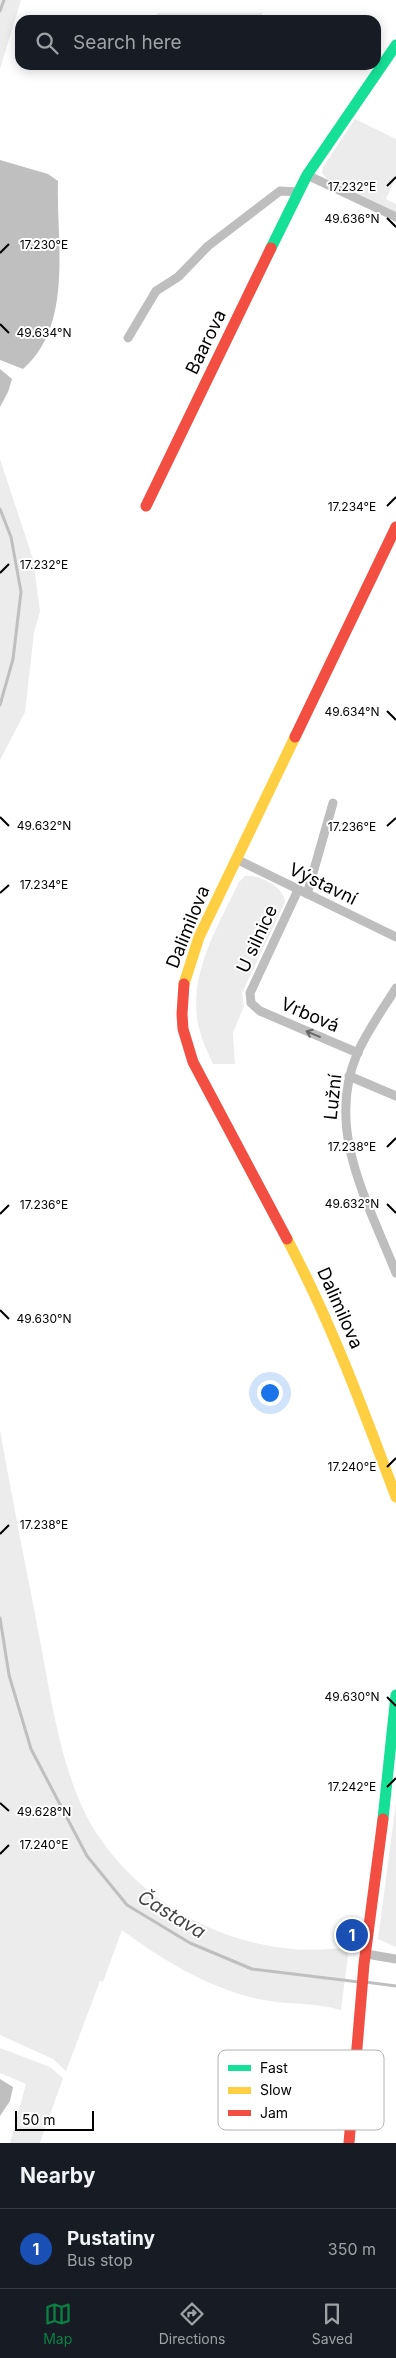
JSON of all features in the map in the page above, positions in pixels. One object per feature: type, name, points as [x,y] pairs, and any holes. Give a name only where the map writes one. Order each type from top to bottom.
[{"type":"main road","name":"Baarova","points":[[381,67],[396,45]]},
{"type":"main road","name":"Baarova","points":[[146,506],[307,175],[379,70]]},
{"type":"main road","name":"Dalimilova","points":[[396,527],[200,937],[186,973],[180,1013],[184,1038],[193,1062],[297,1257],[349,1370],[396,1496]]},
{"type":"main road","points":[[357,2050],[365,1959],[396,1695]]},
{"type":"main road","points":[[349,2143],[350,2130]]},
{"type":"street","points":[[307,175],[396,217]]},
{"type":"street","points":[[128,338],[156,291],[178,276],[208,246],[280,191],[299,192]]},
{"type":"street","name":"U silnice","points":[[250,1003],[250,993],[302,892],[333,803]]},
{"type":"street","name":"Výstavní","points":[[236,859],[396,937]]},
{"type":"street","name":"Lužní","points":[[396,988],[358,1053],[346,1090],[345,1128],[356,1174],[396,1273]]},
{"type":"street","name":"Vrbová","points":[[250,1003],[260,1011],[358,1053]]},
{"type":"street","points":[[350,1076],[396,1096]]},
{"type":"street","points":[[386,1246],[396,1249]]},
{"type":"street","points":[[365,1959],[396,1960]]},
{"type":"shaded area","points":[[0,0],[21,0],[15,15],[0,69]]},
{"type":"shaded area","points":[[158,13],[263,13],[262,15],[156,15]]},
{"type":"shaded area","points":[[355,119],[396,139],[396,177],[386,199],[396,204],[396,212],[327,179],[322,173],[323,167]]},
{"type":"shaded area","points":[[0,160],[48,174],[58,181],[59,281],[56,306],[50,330],[39,351],[23,369],[0,360]]},
{"type":"shaded area","points":[[0,369],[12,379],[0,407]]},
{"type":"shaded area","points":[[0,459],[33,559],[40,611],[34,633],[25,712],[0,760]]},
{"type":"shaded area","points":[[245,876],[257,877],[270,882],[284,896],[285,902],[242,993],[244,1006],[233,1033],[235,1064],[213,1064],[201,1036],[196,1012],[200,973],[213,936],[239,882]]},
{"type":"shaded area","points":[[0,1430],[59,1738],[75,1789],[85,1813],[97,1834],[119,1863],[145,1888],[175,1909],[207,1926],[241,1939],[277,1947],[313,1950],[349,1947],[341,2010],[331,2007],[258,1999],[222,1988],[187,1972],[153,1952],[122,1930],[103,1982],[100,1981],[66,2071],[53,2059],[0,2035]]},
{"type":"shaded area","points":[[396,1802],[396,1947],[378,1939]]},
{"type":"shaded area","points":[[0,2048],[50,2067],[63,2078],[40,2143],[10,2143],[26,2084],[0,2073]]},
{"type":"shaded area","points":[[0,2079],[13,2087],[10,2101],[0,2116]]},
{"type":"waterway","name":"Častava","points":[[0,11],[4,0]]},
{"type":"waterway","name":"Častava","points":[[0,509],[11,537],[21,592],[13,659],[0,705]]},
{"type":"waterway","name":"Častava","points":[[0,1618],[9,1675],[31,1749],[87,1856],[127,1905],[190,1943],[252,1969],[359,1982]]},
{"type":"waterway","name":"Častava","points":[[365,1982],[396,1986]]},
{"type":"traffic: fast","points":[[381,67],[396,45]]},
{"type":"traffic: fast","points":[[271,248],[307,175],[379,70]]},
{"type":"traffic: fast","points":[[383,1819],[396,1695]]},
{"type":"traffic: slow","points":[[184,984],[199,937],[295,737]]},
{"type":"traffic: slow","points":[[287,1239],[332,1334],[396,1497]]},
{"type":"traffic: jam","points":[[146,506],[271,248]]},
{"type":"traffic: jam","points":[[295,737],[396,527]]},
{"type":"traffic: jam","points":[[184,984],[183,1029],[193,1062],[287,1239]]},
{"type":"traffic: jam","points":[[357,2050],[364,1964],[383,1819]]},
{"type":"traffic: jam","points":[[349,2143],[350,2130]]},
{"type":"place","name":"Pustatiny","points":[[352,1935]]}]
